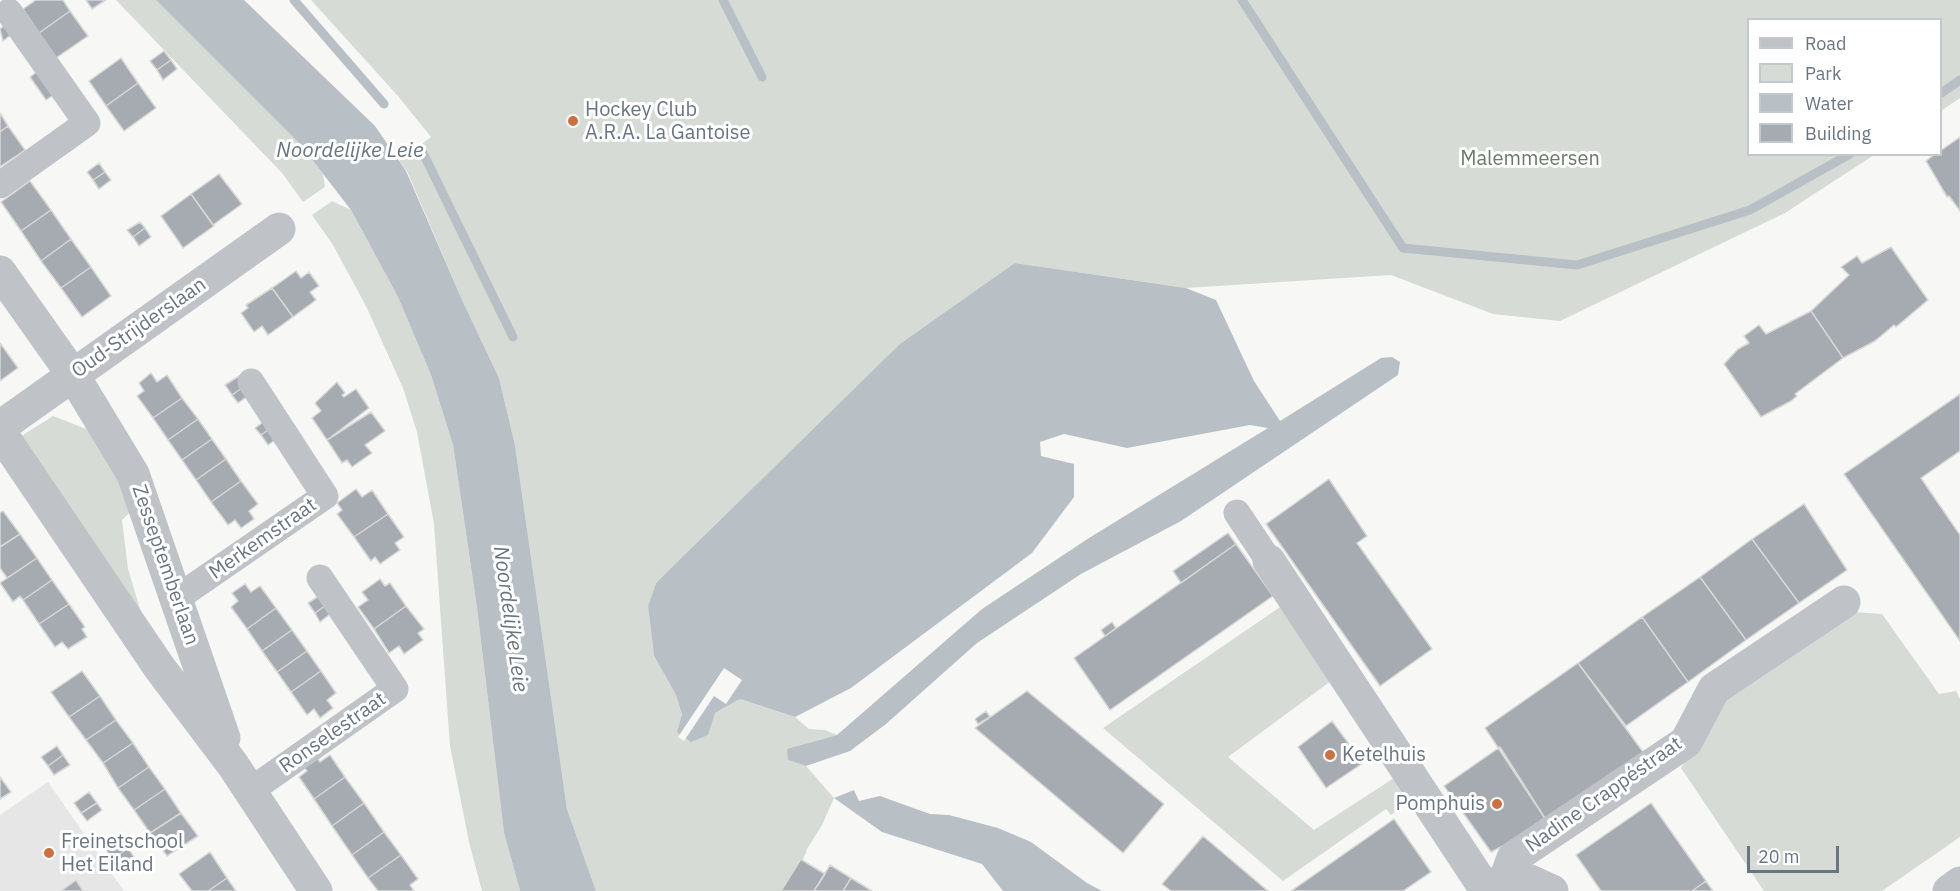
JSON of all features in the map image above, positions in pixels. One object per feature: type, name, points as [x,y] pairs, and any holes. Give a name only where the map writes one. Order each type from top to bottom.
[{"type":"street","points":[[0,185],[87,123],[9,12]]},
{"type":"street","name":"Oud-Strijderslaan","points":[[0,427],[279,229]]},
{"type":"street","name":"Zesseptemberlaan","points":[[0,272],[73,375],[133,474],[241,778]]},
{"type":"street","name":"Merkemstraat","points":[[177,598],[325,496],[251,382]]},
{"type":"street","name":"Zesseptemberlaan","points":[[0,432],[159,667],[241,778],[316,891]]},
{"type":"street","points":[[1244,524],[1490,886]]},
{"type":"street","name":"Ronselestraat","points":[[241,778],[395,689],[320,578]]},
{"type":"street","name":"Nadine Crappéstraat","points":[[1490,886],[1514,858],[1686,742],[1714,689],[1844,602]]},
{"type":"street","name":"Nadine Crappéstraat","points":[[1490,886],[1530,881],[1552,891]]},
{"type":"street","points":[[1948,891],[1960,883]]},
{"type":"shaded area","name":"Freinetschool Het Eiland","points":[[48,782],[124,891],[0,891],[0,815]]},
{"type":"green space","points":[[116,0],[156,0],[300,144],[323,174],[325,187],[303,202],[283,174]]},
{"type":"green space","name":"Malemmeersen","points":[[311,0],[1960,0],[1960,98],[1942,110],[1942,18],[1747,18],[1747,156],[1872,156],[1785,213],[1560,321],[1493,314],[1391,275],[1186,288],[1015,263],[656,583],[648,606],[654,656],[676,695],[682,716],[715,713],[740,699],[795,717],[809,729],[825,730],[837,735],[808,743],[788,760],[806,766],[834,798],[822,825],[781,891],[596,891],[567,809],[515,445],[499,378],[463,302],[407,171],[399,161],[431,137],[398,96]]},
{"type":"green space","points":[[332,201],[351,210],[398,297],[431,375],[453,445],[477,608],[504,833],[520,891],[482,891],[469,842],[450,746],[434,524],[417,432],[403,388],[366,306],[333,245],[312,215]]},
{"type":"green space","points":[[53,416],[89,430],[134,508],[122,520],[128,569],[144,622],[15,440]]},
{"type":"green space","points":[[1289,601],[1339,675],[1228,757],[1314,830],[1397,776],[1412,799],[1391,815],[1386,809],[1283,881],[1103,728]]},
{"type":"green space","points":[[1853,612],[1882,614],[1939,694],[1956,691],[1960,699],[1960,837],[1882,891],[1764,891],[1681,768],[1721,698]]},
{"type":"water","name":"Noordelijke Leie","points":[[156,0],[244,0],[375,126],[406,171],[499,378],[515,445],[567,809],[596,891],[520,891],[504,833],[477,608],[453,445],[431,375],[398,297],[351,210],[300,144]]},
{"type":"water","points":[[1015,263],[1186,288],[1216,300],[1254,381],[1280,421],[1381,358],[1392,357],[1400,362],[1398,375],[1181,521],[1081,574],[977,643],[886,724],[850,751],[806,766],[788,760],[787,749],[837,735],[982,609],[1089,538],[1268,428],[1250,425],[1127,448],[1064,434],[1040,442],[1041,456],[1074,464],[1074,497],[1032,553],[851,688],[795,717],[740,699],[715,713],[708,735],[691,742],[677,732],[682,715],[676,695],[654,656],[648,606],[656,583],[900,344]]},
{"type":"water","points":[[854,790],[859,801],[880,796],[930,814],[949,815],[998,828],[1031,842],[1087,883],[1102,891],[1003,891],[982,864],[882,832],[834,798]]},
{"type":"pier","points":[[724,668],[742,680],[726,704],[714,696],[684,741],[678,737]]},
{"type":"building","points":[[36,0],[63,0],[70,11],[39,33],[23,9]]},
{"type":"building","points":[[86,0],[106,0],[92,9]]},
{"type":"building","points":[[70,11],[88,36],[56,58],[39,33]]},
{"type":"building","points":[[10,22],[16,31],[3,41],[0,29]]},
{"type":"building","points":[[164,51],[171,60],[157,70],[150,61]]},
{"type":"building","points":[[121,58],[138,83],[106,106],[89,81]]},
{"type":"building","points":[[171,60],[177,69],[163,80],[157,70]]},
{"type":"building","points":[[42,68],[59,91],[46,100],[30,77]]},
{"type":"building","points":[[138,83],[156,108],[124,131],[106,106]]},
{"type":"building","points":[[0,113],[8,126],[0,132]]},
{"type":"building","points":[[8,126],[25,150],[0,167],[0,132]]},
{"type":"building","points":[[1960,137],[1960,211],[1949,196],[1947,197],[1926,161],[1932,156],[1942,156],[1942,150]]},
{"type":"building","points":[[99,163],[105,172],[93,180],[87,172]]},
{"type":"building","points":[[105,172],[111,180],[99,189],[93,180]]},
{"type":"building","points":[[219,174],[242,204],[213,225],[191,194]]},
{"type":"building","points":[[30,181],[51,210],[21,231],[1,202]]},
{"type":"building","points":[[191,194],[214,226],[183,248],[161,216]]},
{"type":"building","points":[[51,210],[71,239],[41,261],[21,231]]},
{"type":"building","points":[[140,222],[145,228],[133,237],[127,230]]},
{"type":"building","points":[[145,228],[151,237],[139,246],[133,237]]},
{"type":"building","points":[[71,239],[91,267],[61,288],[41,261]]},
{"type":"building","points":[[1891,247],[1928,300],[1896,327],[1894,325],[1875,341],[1843,358],[1811,311],[1849,275],[1841,267],[1857,256],[1862,263]]},
{"type":"building","points":[[91,267],[111,296],[82,317],[61,288]]},
{"type":"building","points":[[296,271],[301,278],[309,272],[319,286],[310,292],[316,300],[293,317],[272,288]]},
{"type":"building","points":[[272,288],[293,317],[268,335],[262,326],[254,332],[241,313],[248,308],[246,305]]},
{"type":"building","points":[[1811,311],[1843,358],[1795,394],[1797,396],[1791,401],[1761,417],[1724,364],[1738,349],[1749,343],[1744,336],[1759,325],[1766,334]]},
{"type":"building","points":[[0,343],[18,368],[0,381]]},
{"type":"building","points":[[151,373],[157,382],[167,375],[182,398],[153,418],[137,396],[144,391],[139,383]]},
{"type":"building","points":[[239,376],[246,385],[232,395],[225,385]]},
{"type":"building","points":[[337,382],[345,393],[342,395],[344,397],[356,389],[369,408],[327,440],[312,418],[321,411],[315,403]]},
{"type":"building","points":[[246,385],[252,393],[238,403],[232,395]]},
{"type":"building","points":[[1960,394],[1960,451],[1921,478],[1960,535],[1960,641],[1844,474]]},
{"type":"building","points":[[182,398],[198,419],[168,440],[153,418]]},
{"type":"building","points":[[371,412],[385,431],[365,445],[372,453],[352,467],[347,460],[342,463],[327,440]]},
{"type":"building","points":[[269,418],[275,425],[261,435],[255,428]]},
{"type":"building","points":[[198,419],[212,439],[182,460],[168,440]]},
{"type":"building","points":[[275,425],[282,435],[268,445],[261,435]]},
{"type":"building","points":[[212,439],[226,459],[196,480],[182,460]]},
{"type":"building","points":[[226,459],[241,481],[211,502],[196,480]]},
{"type":"building","points":[[1329,479],[1367,536],[1357,543],[1432,649],[1380,686],[1266,524]]},
{"type":"building","points":[[241,481],[258,504],[249,511],[254,519],[241,528],[235,520],[228,525],[211,502]]},
{"type":"building","points":[[356,489],[362,497],[372,490],[388,514],[354,537],[337,514],[342,510],[337,503]]},
{"type":"building","points":[[1804,504],[1847,570],[1799,603],[1752,539]]},
{"type":"building","points":[[3,511],[20,534],[0,547],[0,513]]},
{"type":"building","points":[[388,514],[404,537],[395,543],[400,550],[380,564],[375,557],[371,561],[354,537]]},
{"type":"building","points":[[1228,533],[1236,544],[1181,583],[1173,571]]},
{"type":"building","points":[[20,534],[37,558],[7,578],[0,568],[0,547]]},
{"type":"building","points":[[1752,539],[1799,603],[1746,640],[1700,577]]},
{"type":"building","points":[[1236,544],[1273,596],[1110,710],[1074,658]]},
{"type":"building","points":[[37,558],[52,580],[23,600],[20,596],[13,602],[0,583]]},
{"type":"building","points":[[1700,577],[1746,640],[1688,682],[1642,617]]},
{"type":"building","points":[[380,579],[385,586],[390,583],[406,606],[374,629],[358,607],[368,600],[362,592]]},
{"type":"building","points":[[52,580],[69,604],[39,624],[23,600]]},
{"type":"building","points":[[245,584],[251,592],[260,586],[276,608],[247,629],[231,607],[238,601],[232,593]]},
{"type":"building","points":[[322,594],[329,603],[315,613],[308,603]]},
{"type":"building","points":[[329,603],[334,611],[320,622],[315,613]]},
{"type":"building","points":[[69,604],[85,627],[82,629],[87,637],[68,649],[62,642],[55,647],[39,624]]},
{"type":"building","points":[[406,606],[424,629],[418,633],[423,640],[404,654],[399,646],[389,653],[374,629]]},
{"type":"building","points":[[276,608],[292,630],[262,651],[247,629]]},
{"type":"building","points":[[1642,617],[1688,682],[1626,726],[1578,663]]},
{"type":"building","points":[[1112,622],[1116,628],[1105,636],[1101,630]]},
{"type":"building","points":[[292,630],[307,651],[277,672],[262,651]]},
{"type":"building","points":[[307,651],[321,671],[291,692],[277,672]]},
{"type":"building","points":[[1578,663],[1646,756],[1548,823],[1485,728]]},
{"type":"building","points":[[82,671],[100,696],[69,717],[51,692]]},
{"type":"building","points":[[321,671],[336,693],[327,700],[333,708],[320,718],[314,709],[307,715],[291,692]]},
{"type":"building","points":[[1027,691],[1164,804],[1123,853],[975,728]]},
{"type":"building","points":[[100,696],[116,720],[86,740],[69,717]]},
{"type":"building","points":[[986,711],[990,717],[978,724],[975,719]]},
{"type":"building","points":[[116,720],[133,743],[103,763],[86,740]]},
{"type":"building","name":"Ketelhuis","points":[[1332,721],[1363,763],[1326,788],[1298,747]]},
{"type":"building","points":[[133,743],[149,767],[118,788],[103,763]]},
{"type":"building","points":[[57,746],[63,755],[48,766],[41,757]]},
{"type":"building","name":"Pomphuis","points":[[1500,747],[1548,823],[1491,852],[1444,786]]},
{"type":"building","points":[[314,753],[320,762],[330,755],[345,777],[314,799],[299,777],[307,771],[301,763]]},
{"type":"building","points":[[63,755],[70,765],[54,775],[48,766]]},
{"type":"building","points":[[149,767],[165,789],[134,810],[118,788]]},
{"type":"building","points":[[0,777],[11,792],[0,799]]},
{"type":"building","points":[[345,777],[364,803],[332,826],[314,799]]},
{"type":"building","points":[[165,789],[181,813],[150,833],[134,810]]},
{"type":"building","points":[[89,792],[97,803],[81,813],[74,803]]},
{"type":"building","points":[[97,803],[102,810],[87,821],[81,813]]},
{"type":"building","points":[[364,803],[384,832],[352,855],[332,826]]},
{"type":"building","points":[[1651,803],[1706,881],[1692,891],[1601,891],[1576,855]]},
{"type":"building","points":[[181,813],[198,836],[167,856],[150,833]]},
{"type":"building","points":[[1394,819],[1431,872],[1403,891],[1291,891]]},
{"type":"building","points":[[384,832],[401,855],[368,878],[352,855]]},
{"type":"building","points":[[1203,836],[1268,891],[1171,891],[1162,884]]},
{"type":"building","points":[[121,839],[128,848],[113,859],[106,850]]},
{"type":"building","points":[[128,848],[134,857],[119,868],[113,859]]},
{"type":"building","points":[[806,851],[802,860],[825,874],[814,891],[781,891]]},
{"type":"building","points":[[210,852],[227,878],[208,891],[192,891],[179,874]]},
{"type":"building","points":[[401,855],[418,879],[410,885],[414,891],[378,891],[368,878]]},
{"type":"building","points":[[830,865],[851,878],[843,891],[814,891]]},
{"type":"building","points":[[227,878],[236,891],[208,891]]},
{"type":"building","points":[[851,878],[872,891],[843,891]]},
{"type":"building","points":[[76,880],[83,891],[61,891]]},
{"type":"building","points":[[1706,881],[1713,891],[1692,891]]},
{"type":"waterway","points":[[294,0],[384,104]]},
{"type":"waterway","points":[[723,0],[762,77]]},
{"type":"waterway","points":[[1242,0],[1403,248],[1577,265],[1750,210],[1846,156]]},
{"type":"waterway","points":[[1942,93],[1960,80]]},
{"type":"waterway","points":[[422,151],[513,337]]},
{"type":"place","name":"Hockey Club A.R.A. La Gantoise","points":[[573,121]]},
{"type":"place","name":"Ketelhuis","points":[[1330,755]]},
{"type":"place","name":"Pomphuis","points":[[1497,804]]},
{"type":"place","name":"Freinetschool Het Eiland","points":[[49,853]]}]
